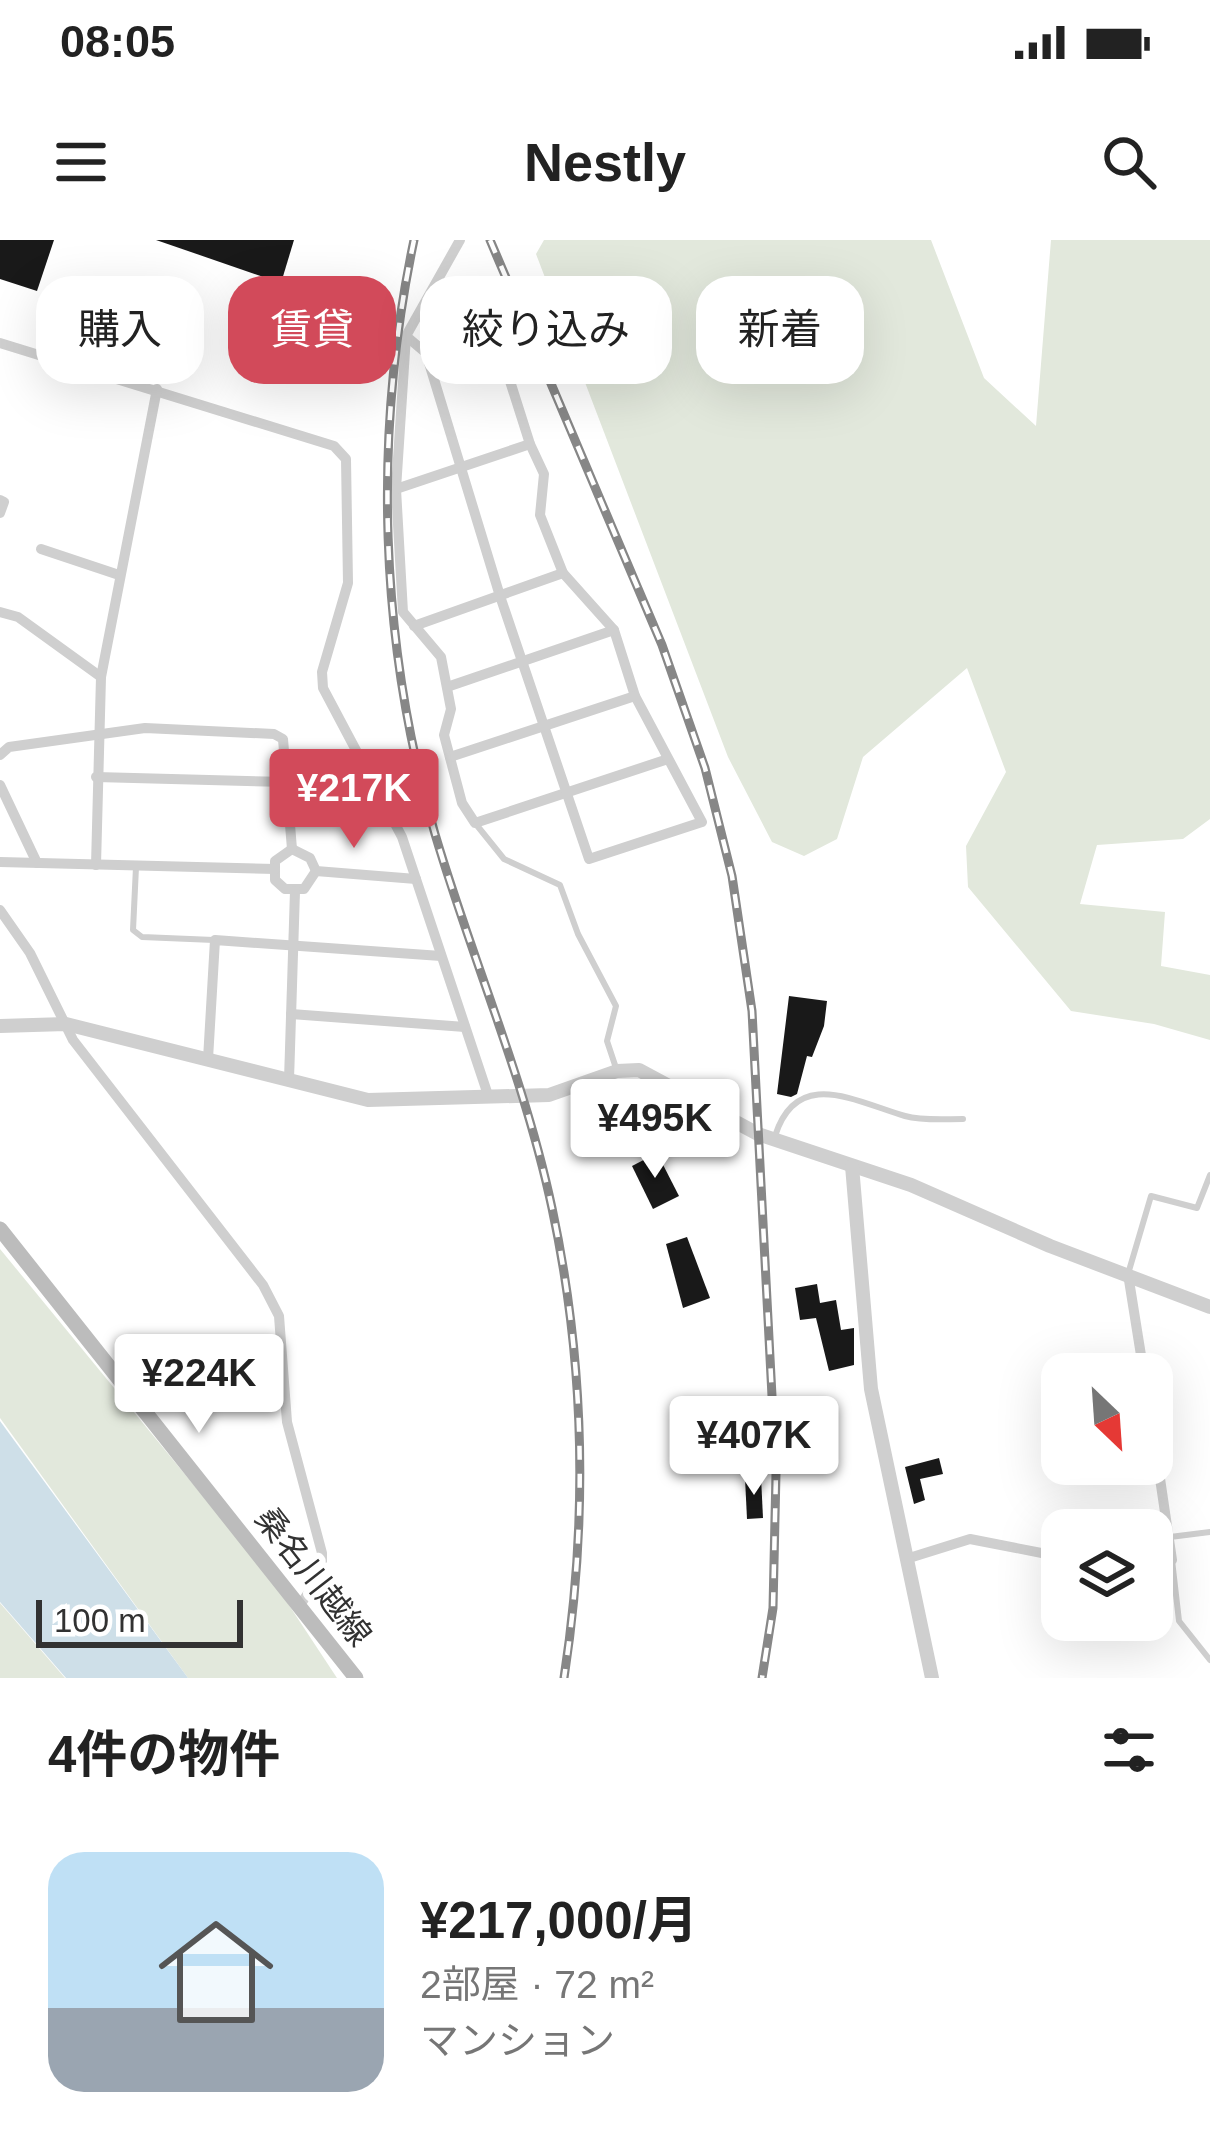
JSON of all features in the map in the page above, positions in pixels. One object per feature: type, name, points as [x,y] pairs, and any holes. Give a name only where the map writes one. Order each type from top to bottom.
[{"type":"main road","name":"桑名川越線","points":[[0,1229],[356,1678]]},
{"type":"street","points":[[460,240],[406,336],[396,489],[403,612],[441,657],[451,709],[444,735],[463,803],[475,823],[665,760]]},
{"type":"street","points":[[406,336],[420,348]]},
{"type":"street","points":[[0,343],[334,446],[346,459],[348,584],[322,672],[323,688],[402,837],[489,1098]]},
{"type":"street","points":[[435,384],[500,596],[590,859],[702,822],[635,696],[614,630],[563,573],[540,515],[544,474],[511,384]]},
{"type":"street","points":[[96,865],[101,677],[157,389]]},
{"type":"street","points":[[396,489],[530,444]]},
{"type":"street","points":[[0,500],[4,502],[0,513]]},
{"type":"street","points":[[41,549],[119,575]]},
{"type":"street","points":[[414,626],[563,573]]},
{"type":"street","points":[[0,612],[18,617],[101,677]]},
{"type":"street","points":[[447,687],[614,630]]},
{"type":"street","points":[[450,757],[635,696]]},
{"type":"street","points":[[0,754],[9,747],[145,728],[274,734],[283,739],[292,849]]},
{"type":"street","points":[[96,777],[287,782]]},
{"type":"street","points":[[0,785],[37,863]]},
{"type":"street","points":[[292,849],[310,858],[316,871],[313,882],[295,891],[275,880],[280,854],[292,849]]},
{"type":"street","points":[[0,862],[275,868]]},
{"type":"street","points":[[316,871],[416,879]]},
{"type":"street","points":[[289,1081],[295,891]]},
{"type":"street","points":[[0,910],[30,952],[65,1024],[263,1285],[279,1316],[287,1422],[322,1553],[322,1573],[300,1605]]},
{"type":"street","points":[[208,1059],[215,940],[441,956]]},
{"type":"street","points":[[291,1014],[466,1027]]},
{"type":"street","points":[[0,1026],[65,1024],[368,1100],[549,1095],[617,1071],[640,1070],[774,1139],[929,1192],[1050,1246],[1210,1307]]},
{"type":"street","points":[[852,1166],[871,1389],[932,1678]]},
{"type":"street","points":[[1128,1274],[1141,1353]]},
{"type":"street","points":[[906,1559],[970,1539],[1041,1553]]},
{"type":"lane","points":[[475,823],[504,859],[560,885],[578,934],[616,1006],[607,1041],[617,1071]]},
{"type":"lane","points":[[136,867],[133,930],[142,938],[215,940]]},
{"type":"lane","points":[[774,1139],[791,1103],[808,1094],[844,1098],[909,1118],[963,1119]]},
{"type":"lane","points":[[1128,1274],[1151,1196],[1197,1208],[1210,1175]]},
{"type":"lane","points":[[1173,1538],[1210,1532]]},
{"type":"lane","points":[[1173,1569],[1179,1621],[1210,1660]]},
{"type":"shaded area","points":[[544,240],[931,240],[984,378],[1036,426],[1051,240],[1210,240],[1210,819],[1183,839],[1097,845],[1080,904],[1165,912],[1161,966],[1210,975],[1210,1040],[1154,1024],[1071,1011],[968,887],[966,846],[1006,772],[967,668],[863,757],[837,839],[804,856],[772,842],[728,757],[586,384],[672,384],[672,276],[544,276],[536,254]]},
{"type":"shaded area","points":[[0,1249],[275,1584],[337,1678],[188,1678],[0,1418]]},
{"type":"shaded area","points":[[0,1421],[188,1678],[66,1678],[0,1602]]},
{"type":"shaded area","points":[[0,1603],[65,1678],[0,1678]]},
{"type":"building","points":[[0,240],[54,240],[42,276],[36,276],[36,291],[0,279]]},
{"type":"building","points":[[156,240],[294,240],[283,276],[261,276]]},
{"type":"building","points":[[789,996],[827,1001],[824,1026],[812,1057],[807,1056],[797,1094],[791,1097],[777,1094]]},
{"type":"building","points":[[657,1153],[679,1196],[653,1209],[632,1166]]},
{"type":"building","points":[[687,1237],[710,1298],[683,1308],[666,1244]]},
{"type":"building","points":[[817,1284],[820,1303],[836,1300],[841,1330],[854,1328],[854,1365],[829,1371],[816,1318],[800,1320],[795,1288]]},
{"type":"building","points":[[939,1458],[943,1474],[920,1479],[925,1500],[914,1504],[905,1467]]},
{"type":"building","points":[[761,1477],[763,1518],[747,1519],[745,1478]]},
{"type":"railway","points":[[414,240],[392,388],[388,538],[393,613],[402,688],[435,834],[528,1113],[563,1266],[579,1442],[577,1560],[564,1678]]},
{"type":"railway","points":[[490,240],[662,645],[705,768],[732,876],[752,1011],[776,1473],[773,1608],[762,1678]]}]
